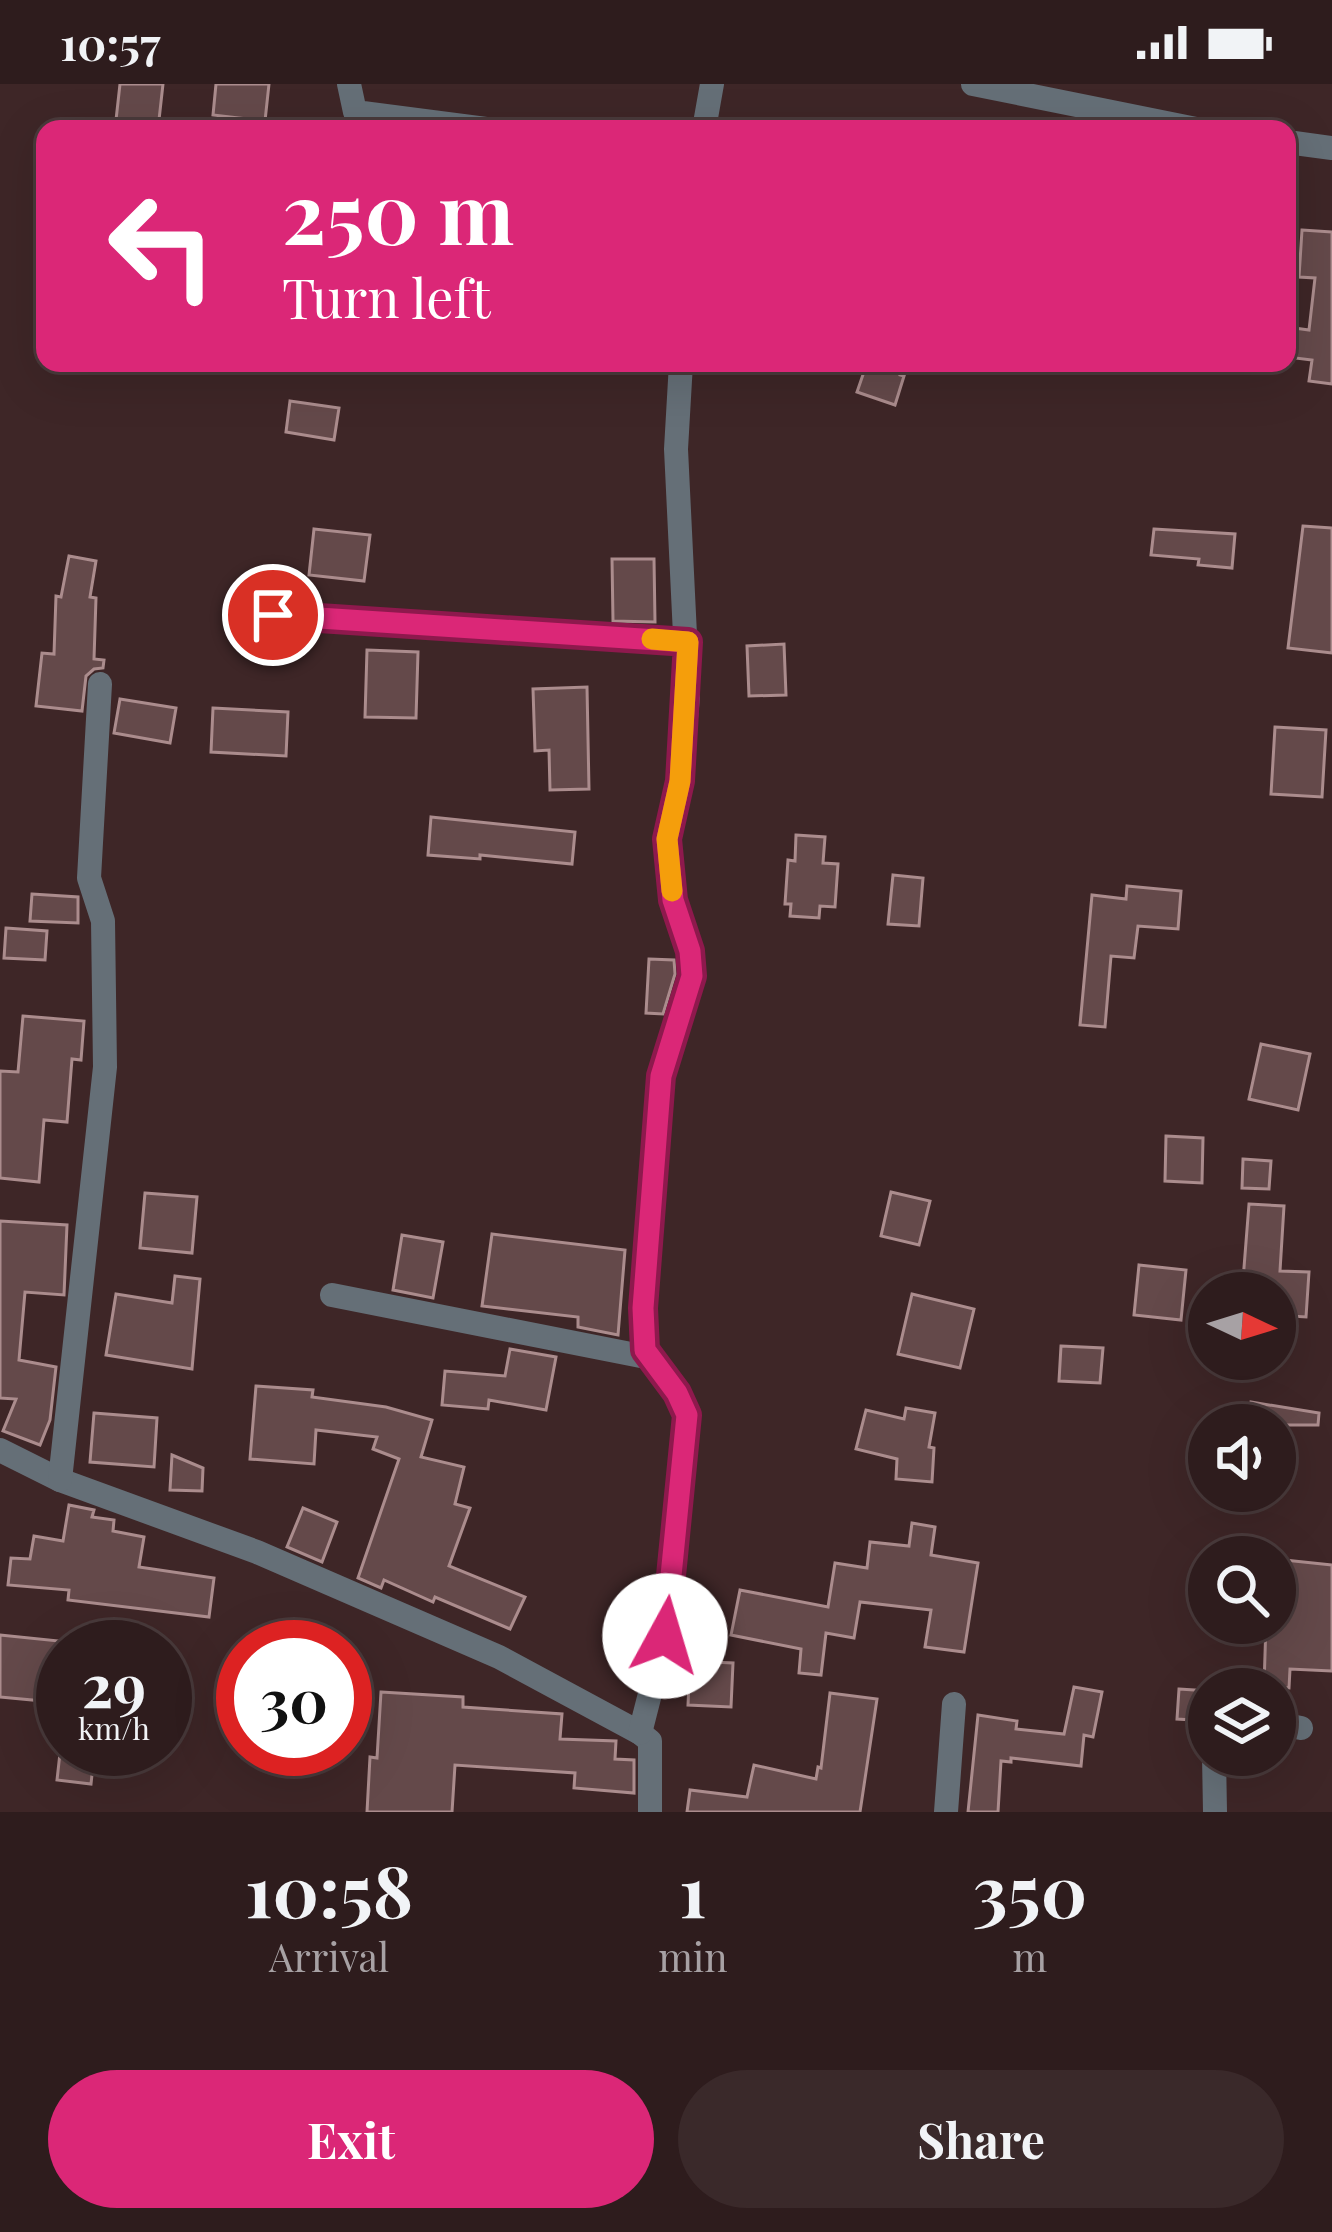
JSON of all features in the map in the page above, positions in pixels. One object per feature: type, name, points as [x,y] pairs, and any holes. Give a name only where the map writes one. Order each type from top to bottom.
[{"type":"street","points":[[349,84],[356,112],[418,120]]},
{"type":"street","points":[[706,120],[712,84]]},
{"type":"street","points":[[974,84],[1152,120]]},
{"type":"street","points":[[1296,143],[1332,148]]},
{"type":"street","points":[[640,1733],[665,1636],[687,1438],[687,1415],[677,1393],[645,1350],[643,1308],[661,1076],[692,976],[690,951],[673,900],[667,839],[680,781],[688,642],[678,542],[680,372]]},
{"type":"street","points":[[273,615],[688,642]]},
{"type":"street","points":[[60,1480],[105,1067],[103,920],[89,878],[100,684]]},
{"type":"street","points":[[332,1294],[651,1358]]},
{"type":"street","points":[[0,1450],[60,1480],[257,1552],[499,1657],[640,1733],[650,1741],[650,1812]]},
{"type":"street","points":[[946,1812],[953,1704]]},
{"type":"street","points":[[1296,1727],[1301,1728]]},
{"type":"street","points":[[1214,1776],[1215,1812]]},
{"type":"building","points":[[120,84],[163,84],[159,120],[116,120]]},
{"type":"building","points":[[216,84],[269,84],[265,120],[213,115]]},
{"type":"building","points":[[1302,230],[1332,232],[1332,384],[1309,381],[1312,360],[1296,358],[1296,328],[1309,330],[1315,278],[1299,277]]},
{"type":"building","points":[[864,372],[900,372],[904,376],[895,405],[857,392]]},
{"type":"building","points":[[290,401],[339,408],[334,440],[286,432]]},
{"type":"building","points":[[1303,526],[1332,528],[1332,653],[1288,648]]},
{"type":"building","points":[[314,529],[370,535],[364,581],[309,575]]},
{"type":"building","points":[[1154,529],[1235,534],[1232,568],[1198,565],[1199,559],[1151,555]]},
{"type":"building","points":[[69,556],[96,561],[90,597],[96,598],[94,659],[104,660],[103,668],[86,676],[82,711],[36,706],[42,653],[54,654],[56,596],[61,597]]},
{"type":"building","points":[[612,559],[654,559],[655,622],[613,621]]},
{"type":"building","points":[[784,644],[786,695],[749,696],[747,646]]},
{"type":"building","points":[[367,650],[418,652],[416,718],[365,717]]},
{"type":"building","points":[[587,687],[589,789],[550,790],[549,750],[535,751],[533,689]]},
{"type":"building","points":[[120,699],[176,708],[170,743],[114,733]]},
{"type":"building","points":[[213,708],[288,712],[286,756],[211,752]]},
{"type":"building","points":[[1275,727],[1326,730],[1322,797],[1271,794]]},
{"type":"building","points":[[431,817],[575,832],[572,864],[428,855]]},
{"type":"building","points":[[796,835],[825,837],[823,863],[838,864],[835,907],[820,906],[819,918],[790,916],[791,904],[785,904],[788,860],[795,861]]},
{"type":"building","points":[[893,875],[923,878],[919,926],[888,924]]},
{"type":"building","points":[[1127,886],[1181,891],[1178,929],[1138,926],[1134,958],[1111,956],[1105,1027],[1080,1025],[1092,895],[1126,899]]},
{"type":"building","points":[[32,894],[78,897],[78,923],[30,921]]},
{"type":"building","points":[[6,928],[47,931],[45,960],[4,958]]},
{"type":"building","points":[[649,959],[674,960],[675,974],[663,1014],[646,1013]]},
{"type":"building","points":[[23,1016],[84,1021],[81,1060],[72,1059],[67,1122],[44,1120],[39,1182],[0,1178],[0,1071],[18,1072]]},
{"type":"building","points":[[1261,1044],[1310,1054],[1298,1110],[1249,1099]]},
{"type":"building","points":[[1166,1136],[1203,1138],[1202,1183],[1165,1181]]},
{"type":"building","points":[[1243,1159],[1271,1161],[1269,1189],[1242,1188]]},
{"type":"building","points":[[891,1192],[930,1201],[919,1245],[881,1236]]},
{"type":"building","points":[[145,1193],[197,1197],[192,1253],[140,1248]]},
{"type":"building","points":[[1249,1204],[1284,1206],[1280,1271],[1309,1272],[1306,1317],[1296,1316],[1296,1272],[1244,1272]]},
{"type":"building","points":[[0,1221],[67,1225],[64,1295],[25,1292],[19,1360],[56,1367],[50,1420],[40,1445],[3,1431],[16,1399],[0,1398]]},
{"type":"building","points":[[492,1234],[625,1250],[618,1335],[578,1327],[578,1317],[482,1306]]},
{"type":"building","points":[[402,1235],[443,1242],[433,1298],[393,1290]]},
{"type":"building","points":[[1139,1265],[1186,1270],[1181,1320],[1134,1315]]},
{"type":"building","points":[[175,1276],[200,1279],[192,1369],[106,1355],[116,1294],[172,1303]]},
{"type":"building","points":[[912,1294],[974,1309],[960,1368],[898,1354]]},
{"type":"building","points":[[1061,1346],[1103,1348],[1100,1383],[1059,1381]]},
{"type":"building","points":[[510,1349],[556,1357],[546,1410],[489,1400],[488,1409],[442,1405],[445,1371],[505,1376]]},
{"type":"building","points":[[256,1386],[313,1390],[312,1397],[386,1407],[432,1420],[421,1457],[464,1467],[455,1504],[470,1508],[449,1566],[525,1597],[510,1629],[435,1597],[433,1602],[384,1580],[381,1588],[358,1578],[399,1459],[373,1449],[377,1437],[316,1430],[314,1464],[250,1459]]},
{"type":"building","points":[[906,1408],[935,1413],[929,1447],[934,1448],[932,1482],[896,1479],[897,1459],[856,1449],[866,1410],[904,1419]]},
{"type":"building","points":[[1296,1409],[1319,1413],[1318,1425],[1296,1425]]},
{"type":"building","points":[[94,1413],[157,1418],[154,1467],[90,1462]]},
{"type":"building","points":[[172,1455],[203,1468],[202,1491],[170,1490]]},
{"type":"building","points":[[69,1505],[94,1510],[92,1517],[114,1520],[113,1531],[144,1537],[139,1567],[214,1578],[209,1617],[68,1600],[69,1590],[8,1585],[11,1558],[30,1559],[34,1536],[63,1541]]},
{"type":"building","points":[[303,1508],[337,1522],[322,1562],[287,1547]]},
{"type":"building","points":[[912,1523],[935,1527],[931,1555],[978,1563],[964,1652],[925,1647],[931,1610],[860,1602],[854,1638],[826,1633],[821,1675],[799,1673],[801,1649],[731,1635],[740,1590],[828,1607],[835,1563],[867,1568],[870,1542],[909,1546]]},
{"type":"building","points":[[1296,1561],[1332,1565],[1332,1671],[1265,1668],[1265,1644],[1296,1644]]},
{"type":"building","points":[[0,1635],[36,1639],[36,1700],[0,1697]]},
{"type":"building","points":[[690,1661],[733,1663],[731,1707],[688,1705]]},
{"type":"building","points":[[1074,1687],[1102,1692],[1093,1737],[1084,1735],[1081,1766],[1011,1758],[1011,1762],[1001,1761],[998,1812],[968,1812],[978,1715],[1017,1721],[1016,1729],[1064,1734]]},
{"type":"building","points":[[1179,1689],[1188,1690],[1188,1720],[1177,1719]]},
{"type":"building","points":[[381,1692],[463,1697],[463,1707],[562,1714],[560,1739],[616,1741],[615,1759],[634,1760],[634,1793],[574,1788],[575,1773],[455,1765],[452,1812],[367,1812],[372,1757],[377,1758]]},
{"type":"building","points":[[830,1693],[877,1699],[860,1812],[687,1812],[690,1790],[747,1797],[754,1765],[816,1779]]},
{"type":"building","points":[[57,1776],[92,1776],[91,1784],[57,1780]]},
{"type":"slow traffic","points":[[652,639],[688,642],[680,781],[667,839],[672,891]]},
{"type":"route","points":[[273,615],[688,642],[680,781],[667,839],[673,900],[690,951],[692,976],[661,1076],[643,1308],[645,1350],[687,1415],[665,1636]]}]
